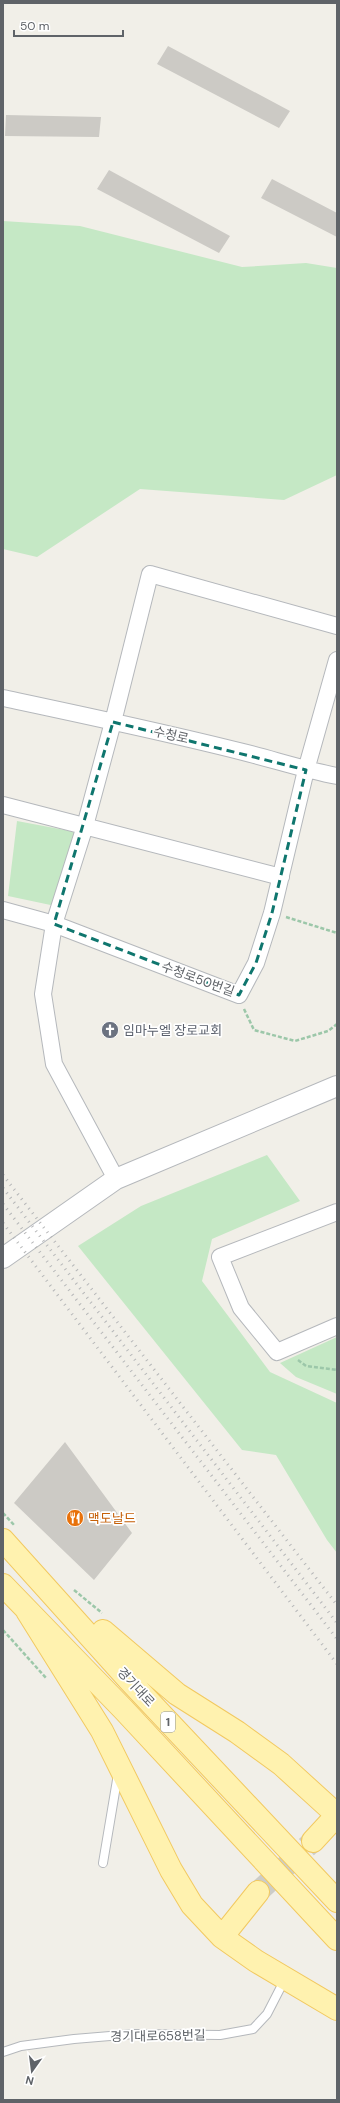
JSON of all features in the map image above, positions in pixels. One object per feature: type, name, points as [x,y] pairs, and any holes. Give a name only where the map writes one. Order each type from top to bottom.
[{"type":"main road","name":"경기대로","points":[[3,1540],[52,1592],[128,1679],[337,1901]]},
{"type":"main road","name":"경기대로","points":[[3,1585],[124,1710],[337,1939]]},
{"type":"main road","points":[[52,1592],[83,1613],[124,1652],[177,1694],[237,1732],[281,1764],[337,1815],[313,1841]]},
{"type":"main road","points":[[28,1611],[102,1731],[178,1882],[192,1905],[222,1937],[256,1961],[337,2009]]},
{"type":"main road","points":[[222,1937],[258,1892]]},
{"type":"street","points":[[116,1179],[54,1064],[43,994],[54,924],[85,826],[150,574],[337,626]]},
{"type":"street","name":"수청로50번길","points":[[3,910],[54,924],[239,995],[256,963],[272,913],[306,770],[337,660]]},
{"type":"street","name":"수청로","points":[[3,698],[244,752],[306,770],[337,776]]},
{"type":"street","points":[[3,805],[281,878]]},
{"type":"street","points":[[3,1258],[116,1179],[337,1086]]},
{"type":"street","points":[[337,1212],[220,1257],[241,1308],[276,1352],[337,1326]]},
{"type":"lane","points":[[102,1863],[119,1764]]},
{"type":"lane","name":"경기대로658번길","points":[[3,2052],[21,2046],[74,2039],[134,2034],[220,2035],[253,2029],[267,2014],[286,1979]]},
{"type":"path","points":[[272,913],[337,933]]},
{"type":"path","points":[[239,995],[254,1030],[295,1041],[328,1031],[337,1024]]},
{"type":"path","points":[[285,1349],[306,1366],[337,1370]]},
{"type":"highlighted area","points":[[113,722],[306,770],[272,913],[256,963],[239,995],[54,924]]},
{"type":"green space","points":[[3,221],[80,226],[242,267],[306,263],[337,268],[337,475],[284,500],[140,489],[37,557],[3,549]]},
{"type":"green space","points":[[17,821],[81,833],[60,907],[8,896]]},
{"type":"green space","points":[[267,1155],[300,1201],[212,1239],[202,1281],[270,1372],[337,1403],[337,1553],[327,1540],[276,1455],[242,1450],[78,1246],[141,1206]]},
{"type":"green space","points":[[337,1337],[337,1394],[296,1377],[280,1363]]},
{"type":"building","points":[[168,46],[290,111],[279,128],[157,64]]},
{"type":"building","points":[[6,115],[101,117],[99,137],[5,136]]},
{"type":"building","points":[[109,170],[230,236],[219,253],[97,189]]},
{"type":"building","points":[[272,179],[337,213],[337,237],[261,198]]},
{"type":"building","name":"맥도날드","points":[[65,1442],[132,1533],[94,1580],[14,1503]]},
{"type":"tunnel","points":[[258,1892],[313,1841]]},
{"type":"railway","points":[[3,1175],[337,1605]]},
{"type":"railway","points":[[3,1188],[337,1623]]},
{"type":"railway","points":[[3,1204],[337,1639]]},
{"type":"railway","points":[[3,1223],[337,1664]]},
{"type":"place","name":"임마누엘 장로교회","points":[[110,1030]]},
{"type":"place","name":"맥도날드","points":[[75,1518]]}]
